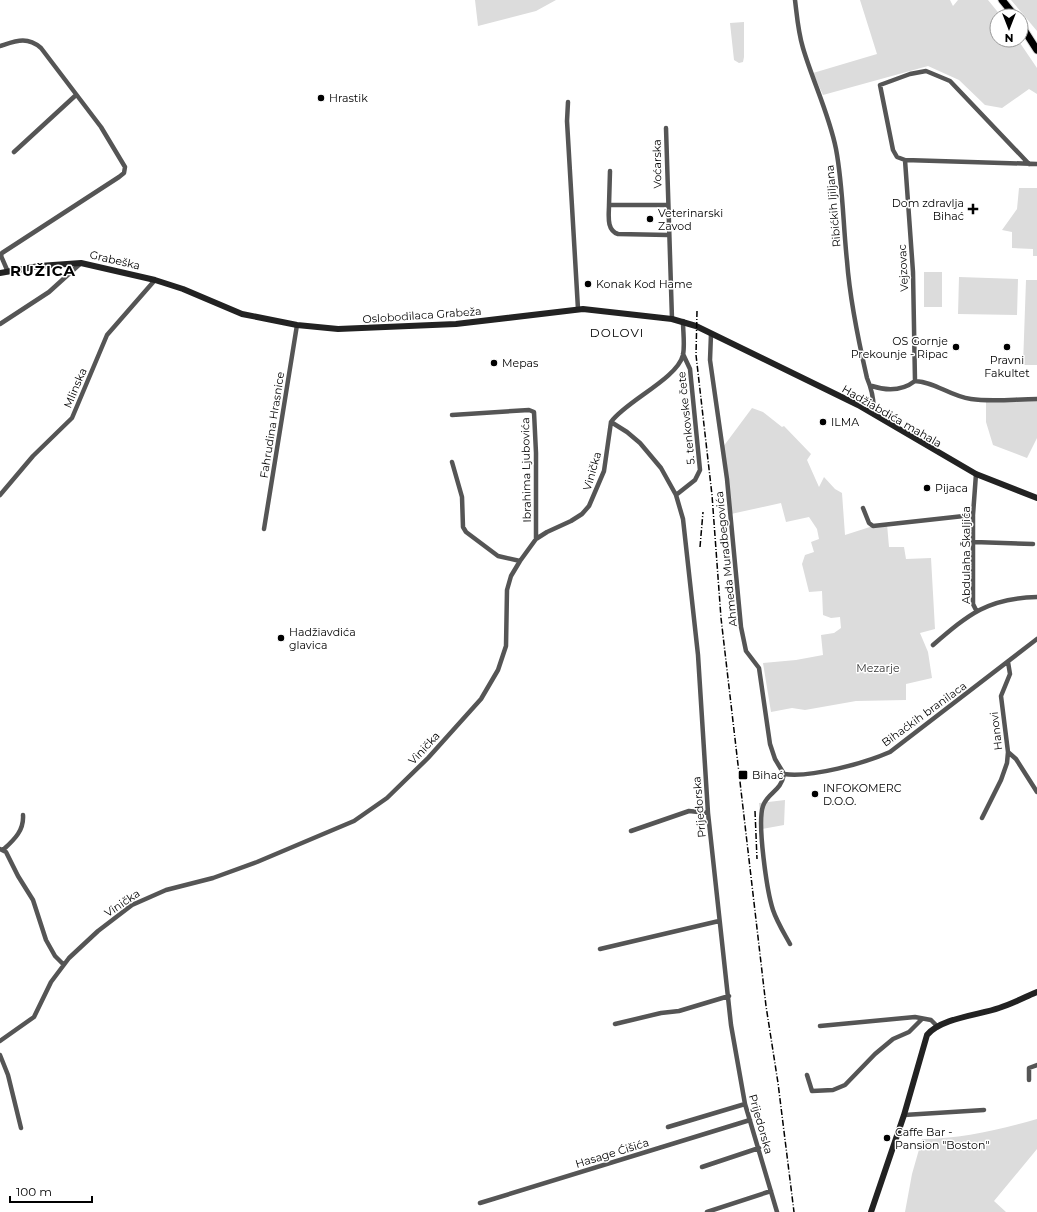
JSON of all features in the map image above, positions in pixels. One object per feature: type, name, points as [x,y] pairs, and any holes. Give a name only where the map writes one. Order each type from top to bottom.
[{"type":"main road","points":[[1002,0],[1008,8]]},
{"type":"main road","points":[[1029,38],[1037,50]]},
{"type":"street","name":"Ribićkih ljiljana","points":[[795,0],[803,47],[830,125],[836,149],[853,317],[867,378],[872,386],[874,406],[873,414]]},
{"type":"street","points":[[0,46],[22,39],[36,44],[110,141],[125,167],[124,173],[2,253],[8,272]]},
{"type":"street","points":[[1030,164],[950,81],[926,71],[910,74],[880,85],[893,150],[897,157],[905,160],[1030,164],[1037,164]]},
{"type":"street","points":[[14,152],[76,95]]},
{"type":"street","points":[[568,102],[567,121],[578,309]]},
{"type":"street","name":"Voćarska","points":[[666,128],[667,205],[672,319]]},
{"type":"street","name":"Vejzovac","points":[[905,160],[913,272],[915,381]]},
{"type":"street","points":[[610,171],[609,205],[610,224],[613,233],[668,235]]},
{"type":"street","points":[[609,205],[667,205]]},
{"type":"street","name":"Grabeška","points":[[0,273],[66,263],[81,263],[154,280]]},
{"type":"street","points":[[0,324],[49,292],[81,263]]},
{"type":"street","name":"Oslobodilaca Grabeža","points":[[154,280],[183,289],[220,307],[242,314],[297,325],[338,330],[412,327],[512,318],[578,309],[672,319],[696,326]]},
{"type":"street","name":"Mlinska","points":[[0,495],[33,456],[72,418],[107,335],[154,280]]},
{"type":"street","points":[[611,422],[672,372],[681,360],[683,354],[682,321]]},
{"type":"street","name":"Fahrudina Hrasnice","points":[[264,529],[297,325]]},
{"type":"street","name":"Hadžiabdića mahala","points":[[696,326],[873,414],[976,474],[1037,498]]},
{"type":"street","name":"Ahmeda Muradbegovića","points":[[711,334],[710,360],[727,479],[741,627],[746,651],[759,668],[770,744],[779,767],[784,774]]},
{"type":"street","name":"5. tenkovske čete","points":[[676,495],[695,480],[700,470],[690,369],[683,354]]},
{"type":"street","points":[[872,386],[896,389],[903,388],[915,381],[933,383],[943,391],[972,399],[1037,399]]},
{"type":"street","name":"Ibrahima Ljubovića","points":[[452,415],[529,410],[534,412],[536,453],[536,539]]},
{"type":"street","name":"Prijedorska","points":[[611,422],[627,432],[640,443],[667,477],[676,495],[683,519],[698,655],[708,813],[719,921],[736,1055],[745,1104],[777,1212]]},
{"type":"street","name":"Vinička","points":[[0,1042],[34,1017],[51,982],[63,964],[98,931],[141,900],[166,890],[213,878],[264,859],[354,821],[387,798],[428,758],[481,699],[493,681],[502,662],[506,646],[508,584],[520,561],[536,539],[571,521],[582,514],[590,506],[604,471],[611,422]]},
{"type":"street","points":[[452,462],[462,497],[463,527],[466,532],[498,556],[520,561]]},
{"type":"street","name":"Abdulaha Škaljića","points":[[976,474],[973,515],[973,604],[976,610]]},
{"type":"street","points":[[863,508],[869,523],[873,526],[973,515]]},
{"type":"street","points":[[974,542],[1032,544]]},
{"type":"street","points":[[934,645],[976,610],[1008,600],[1037,597]]},
{"type":"street","name":"Bihaćkih branilaca","points":[[784,774],[808,773],[849,766],[872,760],[890,752],[1037,638]]},
{"type":"street","name":"Hanovi","points":[[982,818],[1008,763],[1001,696],[1010,674],[1008,662]]},
{"type":"street","points":[[1008,752],[1016,759],[1037,792]]},
{"type":"street","points":[[784,774],[782,783],[764,804],[762,829],[773,910],[790,944]]},
{"type":"street","points":[[631,831],[689,811],[708,813]]},
{"type":"street","points":[[23,815],[22,827],[19,834],[2,849],[28,890],[48,945],[63,964]]},
{"type":"street","points":[[600,949],[719,921]]},
{"type":"street","points":[[871,1212],[904,1115],[927,1036],[930,1031],[956,1020],[999,1008],[1037,992]]},
{"type":"street","points":[[615,1024],[661,1012],[679,1011],[729,996]]},
{"type":"street","points":[[820,1026],[915,1017],[931,1020],[938,1027]]},
{"type":"street","points":[[807,1075],[812,1091],[840,1088],[892,1040],[909,1032],[922,1019]]},
{"type":"street","points":[[0,1055],[8,1075],[22,1128]]},
{"type":"street","points":[[1029,1080],[1029,1068],[1037,1065]]},
{"type":"street","points":[[668,1127],[745,1104]]},
{"type":"street","points":[[904,1115],[984,1110]]},
{"type":"street","name":"Hasage Ćišića","points":[[480,1203],[750,1120]]},
{"type":"street","points":[[702,1167],[759,1148]]},
{"type":"street","points":[[707,1212],[771,1191]]},
{"type":"green space","points":[[475,0],[556,0],[536,11],[478,26]]},
{"type":"green space","points":[[860,0],[950,0],[953,6],[958,0],[988,0],[994,8],[989,8],[989,48],[1023,48],[1037,68],[1037,94],[1029,89],[1002,108],[985,105],[959,80],[928,66],[823,95],[813,73],[877,54]]},
{"type":"green space","points":[[1011,0],[1037,0],[1037,31],[1029,21],[1029,8],[1018,8]]},
{"type":"green space","points":[[744,22],[744,57],[743,62],[739,63],[734,60],[730,23]]},
{"type":"green space","points":[[1019,188],[1037,188],[1037,256],[1033,256],[1033,249],[1012,248],[1012,232],[1002,230],[1017,209]]},
{"type":"green space","points":[[924,272],[942,272],[942,307],[924,307]]},
{"type":"green space","points":[[959,277],[1018,279],[1017,315],[958,314]]},
{"type":"green space","points":[[1026,280],[1037,280],[1037,365],[1023,365]]},
{"type":"green space","points":[[986,398],[1037,399],[1037,438],[1027,458],[993,445],[986,422]]},
{"type":"green space","name":"Mezarje","points":[[752,408],[763,412],[782,427],[784,426],[811,454],[807,460],[819,487],[824,477],[835,489],[842,493],[845,535],[873,526],[887,524],[889,547],[904,547],[906,559],[931,558],[935,629],[920,633],[928,652],[932,678],[906,684],[906,700],[856,701],[805,710],[792,708],[771,712],[763,663],[796,660],[823,655],[821,635],[834,633],[841,628],[840,617],[831,618],[823,615],[822,591],[809,592],[802,564],[805,555],[814,552],[811,542],[819,539],[817,529],[809,517],[786,522],[781,503],[731,514],[723,447]]},
{"type":"green space","points":[[785,800],[784,825],[762,829],[759,803]]},
{"type":"green space","points":[[1037,1119],[1037,1149],[994,1201],[1006,1212],[905,1212],[912,1174],[922,1139],[937,1139],[980,1133]]},
{"type":"railway","points":[[697,311],[696,355],[712,495],[721,618],[766,1006],[778,1083],[794,1212]]},
{"type":"railway","points":[[700,547],[703,512]]},
{"type":"railway","points":[[755,811],[757,859]]},
{"type":"place","name":"Hrastik","points":[[321,98]]},
{"type":"place","name":"Dom zdravlja Bihać","points":[[973,209]]},
{"type":"place","name":"Veterinarski Zavod","points":[[650,219]]},
{"type":"place","name":"Konak Kod Hame","points":[[588,284]]},
{"type":"place","name":"OS Gornje Prekounje - Ripac","points":[[956,347]]},
{"type":"place","name":"Pravni Fakultet","points":[[1007,347]]},
{"type":"place","name":"Mepas","points":[[494,363]]},
{"type":"place","name":"ILMA","points":[[823,422]]},
{"type":"place","name":"Pijaca","points":[[927,488]]},
{"type":"place","name":"Hadžiavdića glavica","points":[[281,638]]},
{"type":"place","name":"Bihać","points":[[743,775]]},
{"type":"place","name":"INFOKOMERC D.O.O.","points":[[815,794]]},
{"type":"place","name":"Caffe Bar - Pansion \"Boston\"","points":[[887,1138]]},
{"type":"district","name":"RUŽICA","points":[[43,270]]},
{"type":"district","name":"DOLOVI","points":[[617,332]]}]
